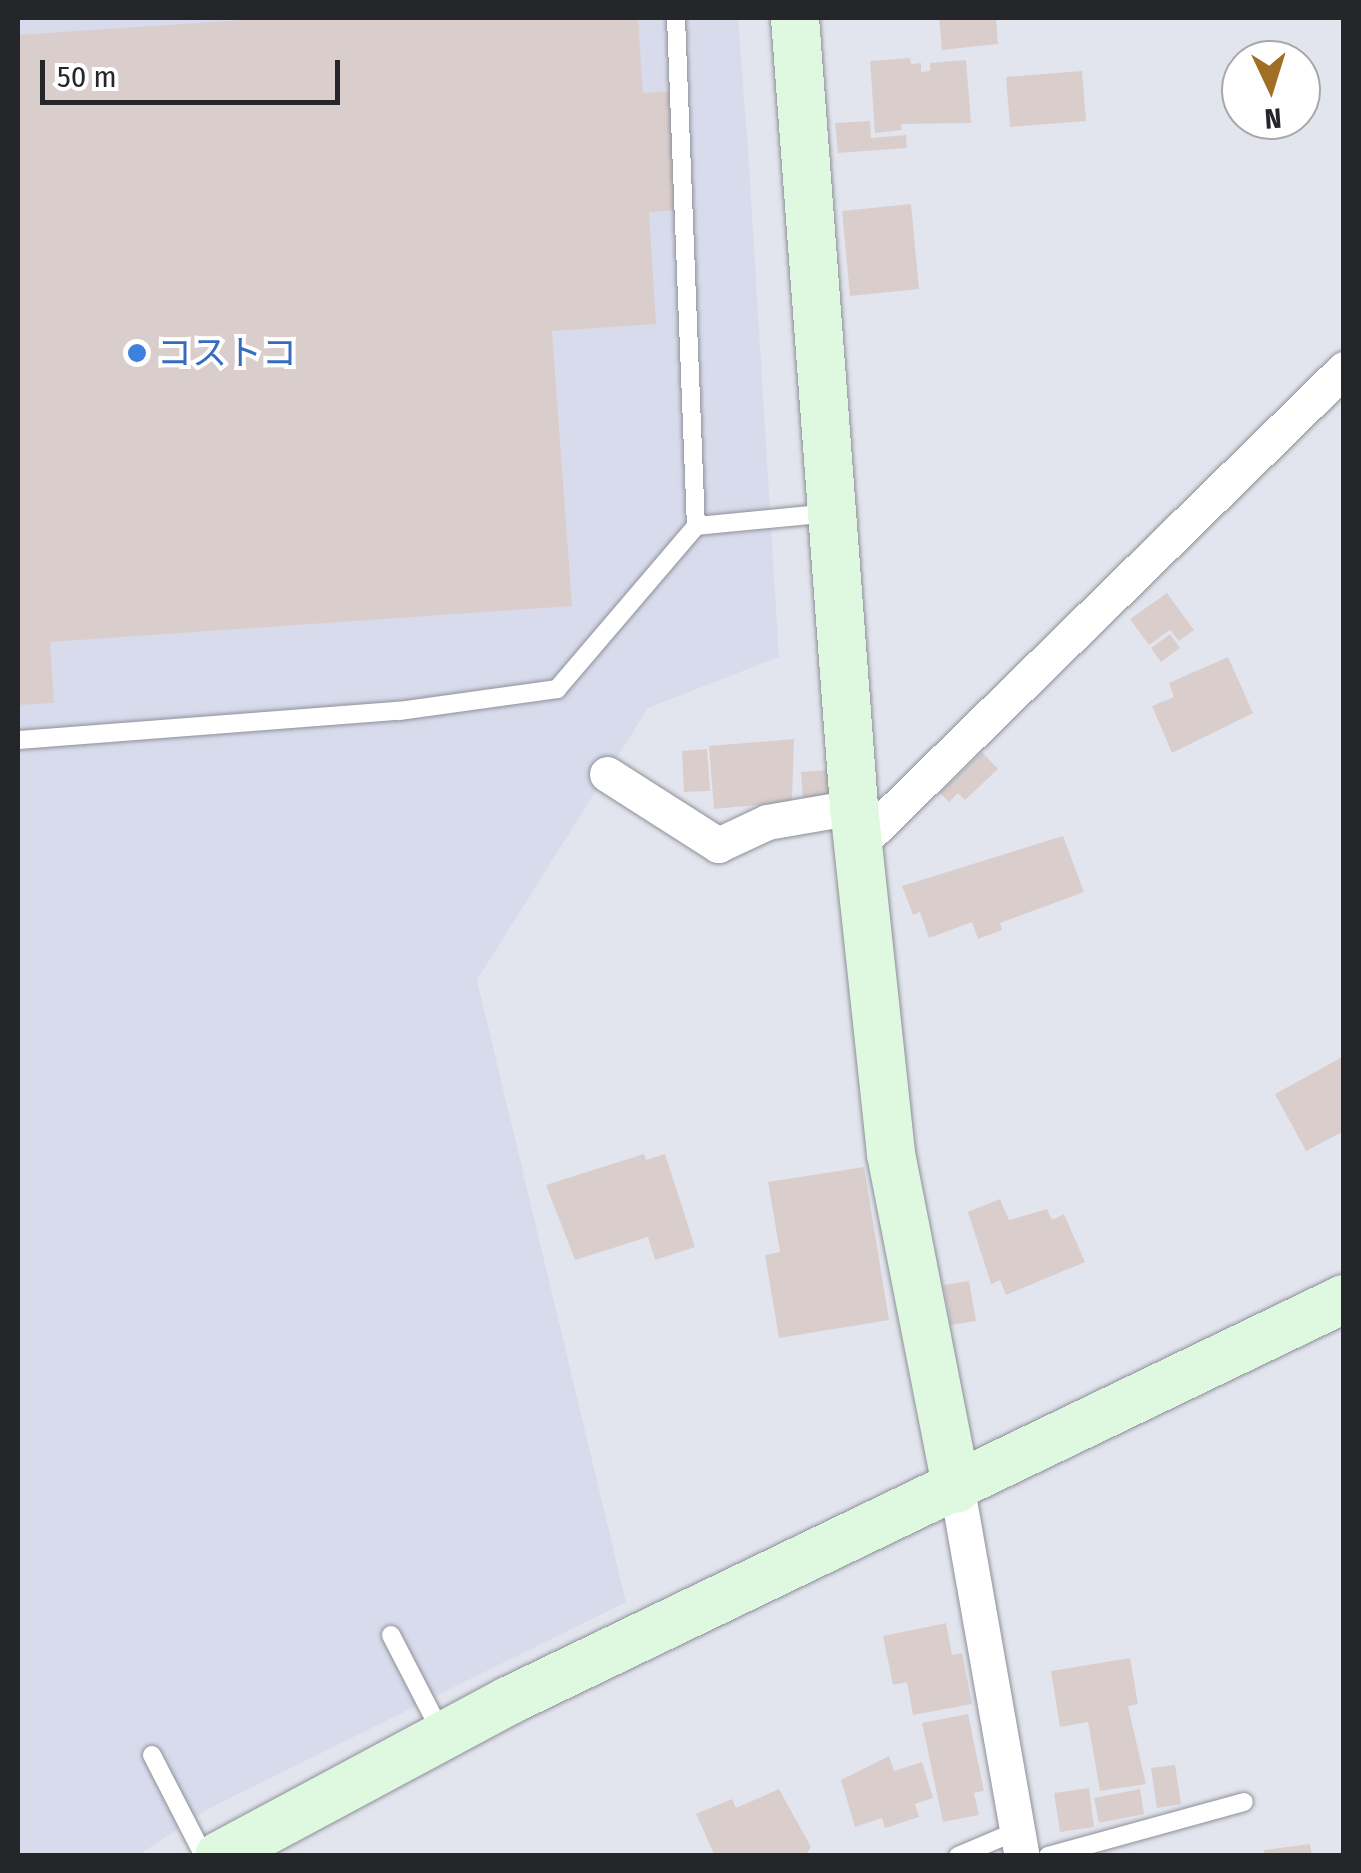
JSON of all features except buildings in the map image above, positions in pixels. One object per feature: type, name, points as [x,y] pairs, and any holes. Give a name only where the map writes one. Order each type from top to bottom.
[{"type":"street","points":[[795,18],[858,824],[891,1154],[957,1490],[1019,1843]]},
{"type":"street","points":[[607,774],[718,845],[767,822],[858,824],[1344,369]]},
{"type":"street","points":[[220,1856],[443,1735],[957,1490],[1344,1298]]},
{"type":"lane","points":[[18,740],[399,711],[557,689],[696,526],[676,18]]},
{"type":"lane","points":[[696,526],[832,513]]},
{"type":"lane","points":[[392,1635],[443,1735]]},
{"type":"lane","points":[[152,1755],[204,1856]]},
{"type":"lane","points":[[1048,1856],[1244,1802]]},
{"type":"lane","points":[[958,1856],[1019,1843]]},
{"type":"shaded area","points":[[18,18],[738,18],[748,149],[779,657],[648,708],[477,980],[626,1602],[206,1810],[139,1855],[18,1855]]},
{"type":"place","name":"コストコ","points":[[137,353]]}]
